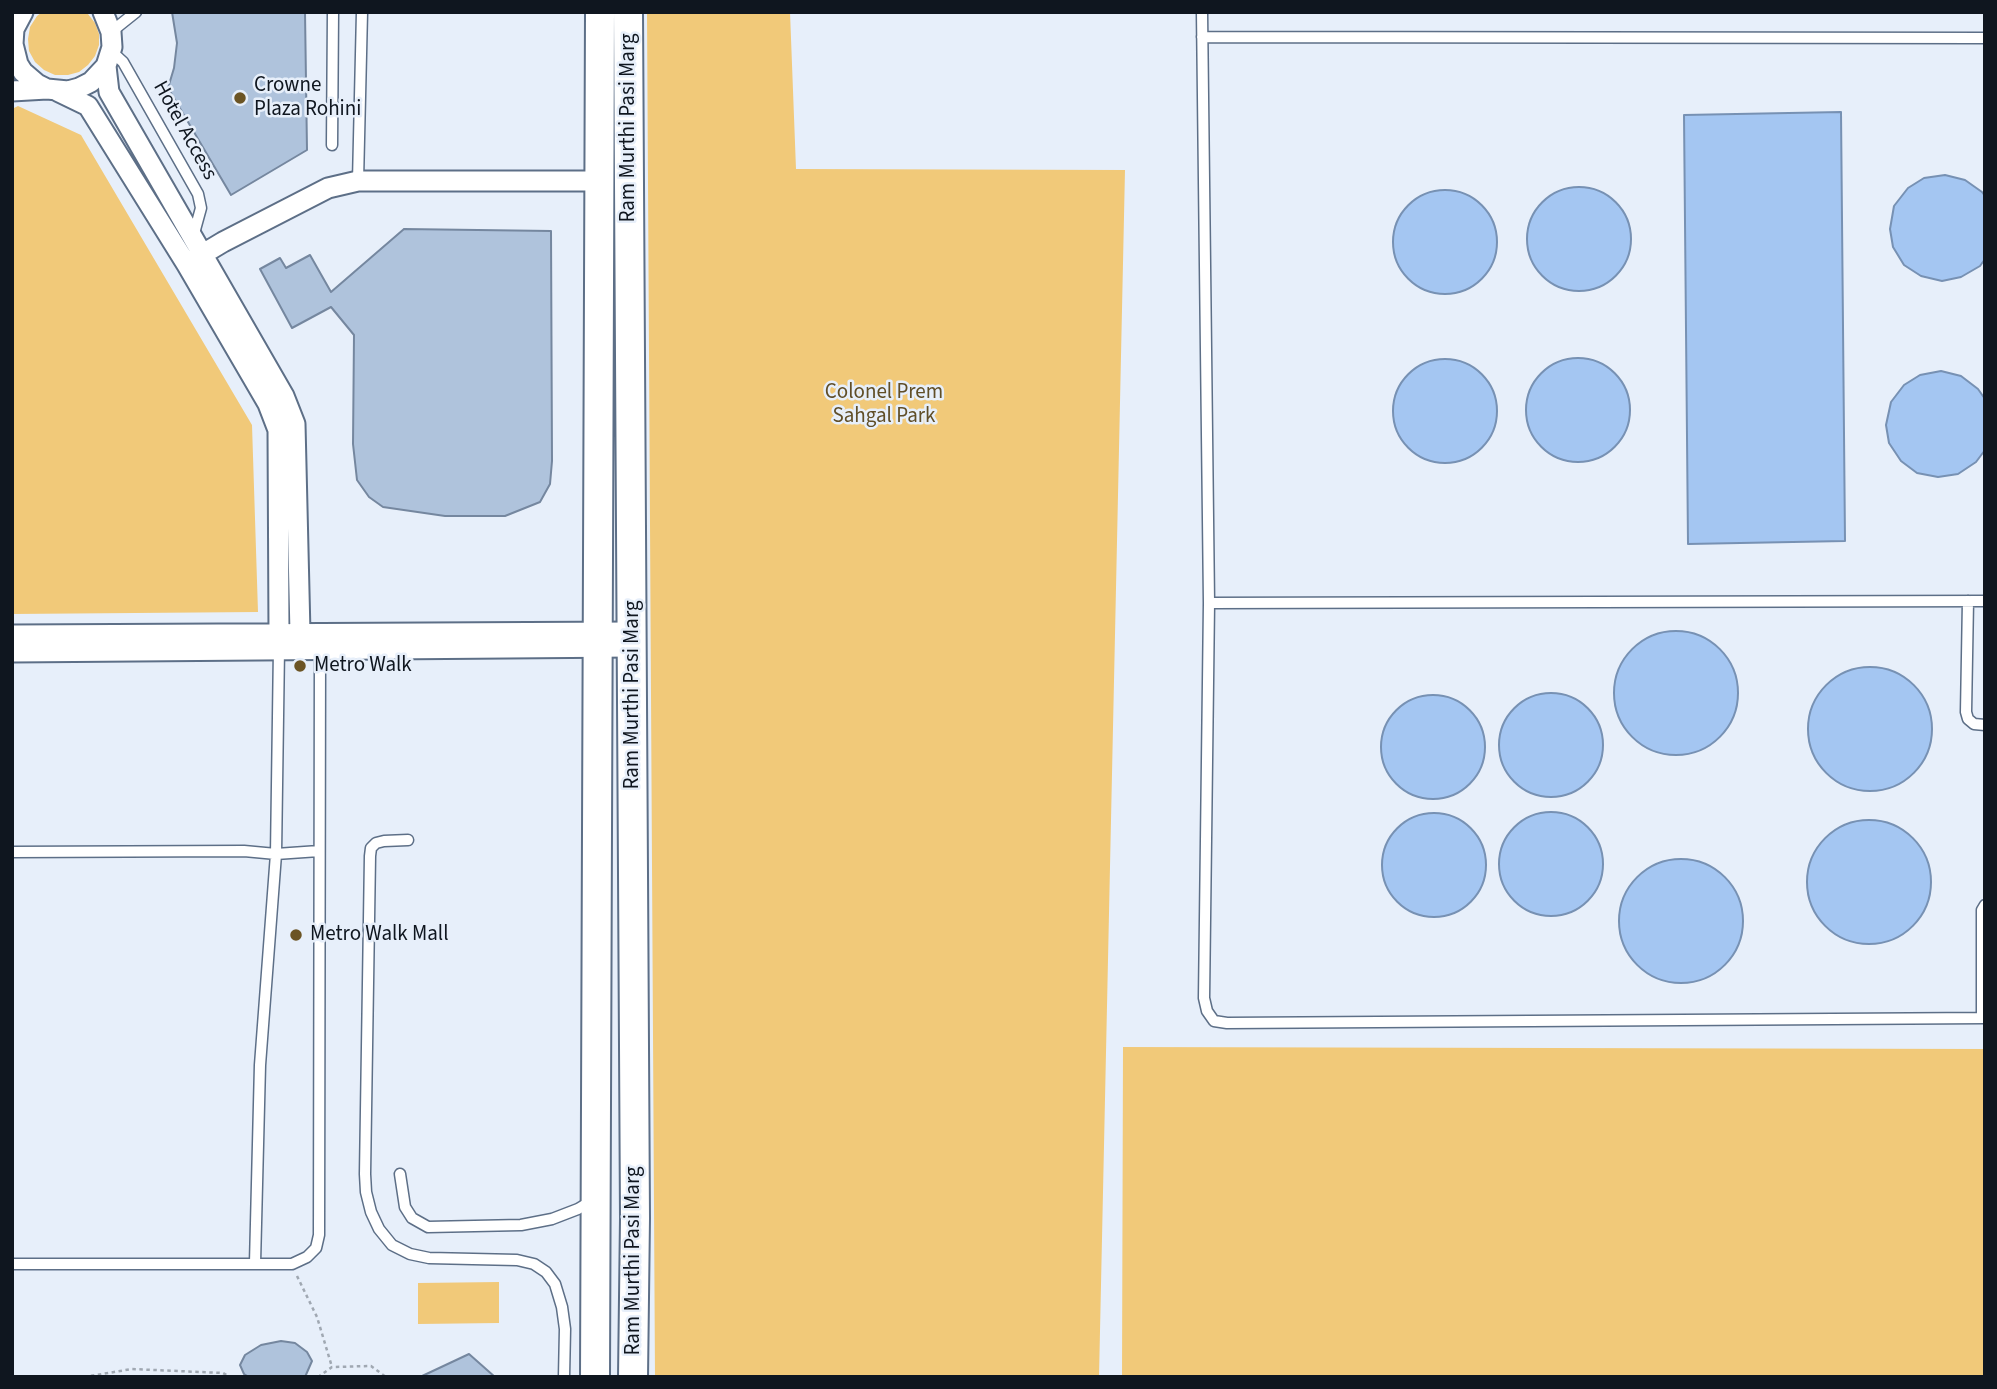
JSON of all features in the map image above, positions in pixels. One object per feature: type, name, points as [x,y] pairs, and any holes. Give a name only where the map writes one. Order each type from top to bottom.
[{"type":"street","points":[[23,12],[14,29],[12,44],[23,72],[37,84],[88,106],[194,252],[284,396],[295,424],[300,634]]},
{"type":"street","points":[[103,12],[109,49],[109,92],[194,252],[278,430],[279,641]]},
{"type":"street","name":"Ram Murthi Pasi Marg","points":[[595,1377],[600,12]]},
{"type":"street","name":"Ram Murthi Pasi Marg","points":[[628,12],[635,1204],[633,1377]]},
{"type":"street","points":[[12,91],[68,91],[79,88],[90,82],[109,49]]},
{"type":"street","points":[[194,252],[328,188],[358,181],[600,181]]},
{"type":"street","points":[[12,652],[279,641],[300,634],[320,641]]},
{"type":"street","points":[[12,635],[279,641],[632,640]]},
{"type":"lane","points":[[109,49],[136,12]]},
{"type":"lane","points":[[332,12],[332,145]]},
{"type":"lane","points":[[358,181],[362,12]]},
{"type":"lane","points":[[1202,12],[1209,603],[1204,998],[1206,1010],[1214,1021],[1241,1023],[1983,1018],[1982,910],[1985,905]]},
{"type":"lane","points":[[1202,37],[1985,38]]},
{"type":"lane","name":"Hotel Access","points":[[109,49],[123,62],[198,194],[201,208],[194,252]]},
{"type":"lane","points":[[1968,601],[1966,712],[1968,719],[1974,724],[1985,725]]},
{"type":"lane","points":[[1209,603],[1985,601]]},
{"type":"lane","points":[[255,1263],[260,1065],[276,854],[279,641]]},
{"type":"lane","points":[[12,1264],[292,1264],[307,1257],[316,1248],[319,1235],[320,641]]},
{"type":"lane","points":[[408,839],[376,843],[371,848],[370,856],[366,1192],[371,1212],[392,1245],[410,1254],[429,1258],[517,1260],[534,1264],[546,1272],[555,1284],[562,1307],[565,1329],[564,1377]]},
{"type":"lane","points":[[12,852],[244,851],[276,854],[319,851]]},
{"type":"lane","points":[[400,1174],[405,1207],[412,1218],[428,1227],[521,1225],[552,1219],[578,1209],[596,1198]]},
{"type":"path","points":[[292,1264],[317,1317],[332,1367]]},
{"type":"path","points":[[318,1377],[332,1367],[371,1366],[386,1377]]},
{"type":"path","points":[[84,1377],[132,1368],[223,1373],[230,1377]]},
{"type":"path","points":[[170,1369],[170,1377]]},
{"type":"green space","points":[[42,12],[85,12],[95,23],[99,45],[95,56],[79,72],[55,75],[35,62],[29,51],[28,39],[30,27]]},
{"type":"green space","name":"Colonel Prem Sahgal Park","points":[[647,12],[790,12],[796,169],[1125,170],[1099,1377],[655,1377]]},
{"type":"green space","points":[[18,106],[81,135],[252,425],[258,612],[12,614],[12,109]]},
{"type":"green space","points":[[1123,1047],[1985,1049],[1985,1377],[1122,1377]]},
{"type":"green space","points":[[499,1282],[499,1323],[418,1324],[418,1283]]},
{"type":"water","points":[[1841,112],[1845,541],[1688,544],[1684,115]]},
{"type":"water","points":[[1945,175],[1965,180],[1985,196],[1985,259],[1980,266],[1961,277],[1942,281],[1921,276],[1904,265],[1893,247],[1890,229],[1894,206],[1908,188],[1924,178]]},
{"type":"water","points":[[1579,187],[1599,191],[1616,202],[1627,219],[1631,239],[1627,259],[1616,276],[1599,287],[1579,291],[1559,287],[1542,276],[1531,259],[1527,239],[1531,219],[1542,202],[1559,191]]},
{"type":"water","points":[[1445,190],[1465,194],[1482,205],[1493,222],[1497,242],[1493,262],[1482,279],[1465,290],[1445,294],[1425,290],[1408,279],[1397,262],[1393,242],[1397,222],[1408,205],[1425,194]]},
{"type":"water","points":[[1578,358],[1598,362],[1615,373],[1626,390],[1630,410],[1626,430],[1615,447],[1598,458],[1578,462],[1558,458],[1541,447],[1530,430],[1526,410],[1530,390],[1541,373],[1558,362]]},
{"type":"water","points":[[1445,359],[1465,363],[1482,374],[1493,391],[1497,411],[1493,431],[1482,448],[1465,459],[1445,463],[1425,459],[1408,448],[1397,431],[1393,411],[1397,391],[1408,374],[1425,363]]},
{"type":"water","points":[[1941,371],[1961,376],[1978,389],[1985,399],[1985,450],[1976,462],[1958,474],[1938,477],[1917,473],[1901,461],[1889,443],[1886,425],[1891,402],[1904,385],[1920,375]]},
{"type":"water","points":[[1676,631],[1700,636],[1720,649],[1733,669],[1738,693],[1733,717],[1720,737],[1700,750],[1676,755],[1652,750],[1632,737],[1619,717],[1614,693],[1619,669],[1632,649],[1652,636]]},
{"type":"water","points":[[1870,667],[1894,672],[1914,685],[1927,705],[1932,729],[1927,753],[1914,773],[1894,786],[1870,791],[1846,786],[1826,773],[1813,753],[1808,729],[1813,705],[1826,685],[1846,672]]},
{"type":"water","points":[[1551,693],[1571,697],[1588,708],[1599,725],[1603,745],[1599,765],[1588,782],[1571,793],[1551,797],[1531,793],[1514,782],[1503,765],[1499,745],[1503,725],[1514,708],[1531,697]]},
{"type":"water","points":[[1433,695],[1453,699],[1470,710],[1481,727],[1485,747],[1481,767],[1470,784],[1453,795],[1433,799],[1413,795],[1396,784],[1385,767],[1381,747],[1385,727],[1396,710],[1413,699]]},
{"type":"water","points":[[1551,812],[1571,816],[1588,827],[1599,844],[1603,864],[1599,884],[1588,901],[1571,912],[1551,916],[1531,912],[1514,901],[1503,884],[1499,864],[1503,844],[1514,827],[1531,816]]},
{"type":"water","points":[[1434,813],[1454,817],[1471,828],[1482,845],[1486,865],[1482,885],[1471,902],[1454,913],[1434,917],[1414,913],[1397,902],[1386,885],[1382,865],[1386,845],[1397,828],[1414,817]]},
{"type":"water","points":[[1869,820],[1893,825],[1913,838],[1926,858],[1931,882],[1926,906],[1913,926],[1893,939],[1869,944],[1845,939],[1825,926],[1812,906],[1807,882],[1812,858],[1825,838],[1845,825]]},
{"type":"water","points":[[1681,859],[1705,864],[1725,877],[1738,897],[1743,921],[1738,945],[1725,965],[1705,978],[1681,983],[1657,978],[1637,965],[1624,945],[1619,921],[1624,897],[1637,877],[1657,864]]},
{"type":"building","name":"Crowne Plaza Rohini","points":[[172,12],[305,12],[307,150],[231,195],[168,88],[177,43]]},
{"type":"building","points":[[404,229],[551,231],[552,461],[550,484],[540,502],[505,516],[445,516],[383,507],[369,497],[357,480],[353,444],[354,335],[331,307],[292,328],[260,269],[280,258],[286,268],[310,255],[331,292]]},
{"type":"building","points":[[281,1341],[295,1343],[307,1352],[312,1361],[305,1377],[249,1377],[244,1374],[240,1365],[245,1355],[261,1345]]},
{"type":"building","points":[[469,1354],[495,1377],[420,1377]]},
{"type":"place","name":"Crowne Plaza Rohini","points":[[240,98]]},
{"type":"place","name":"Metro Walk","points":[[300,666]]},
{"type":"place","name":"Metro Walk Mall","points":[[296,935]]}]
